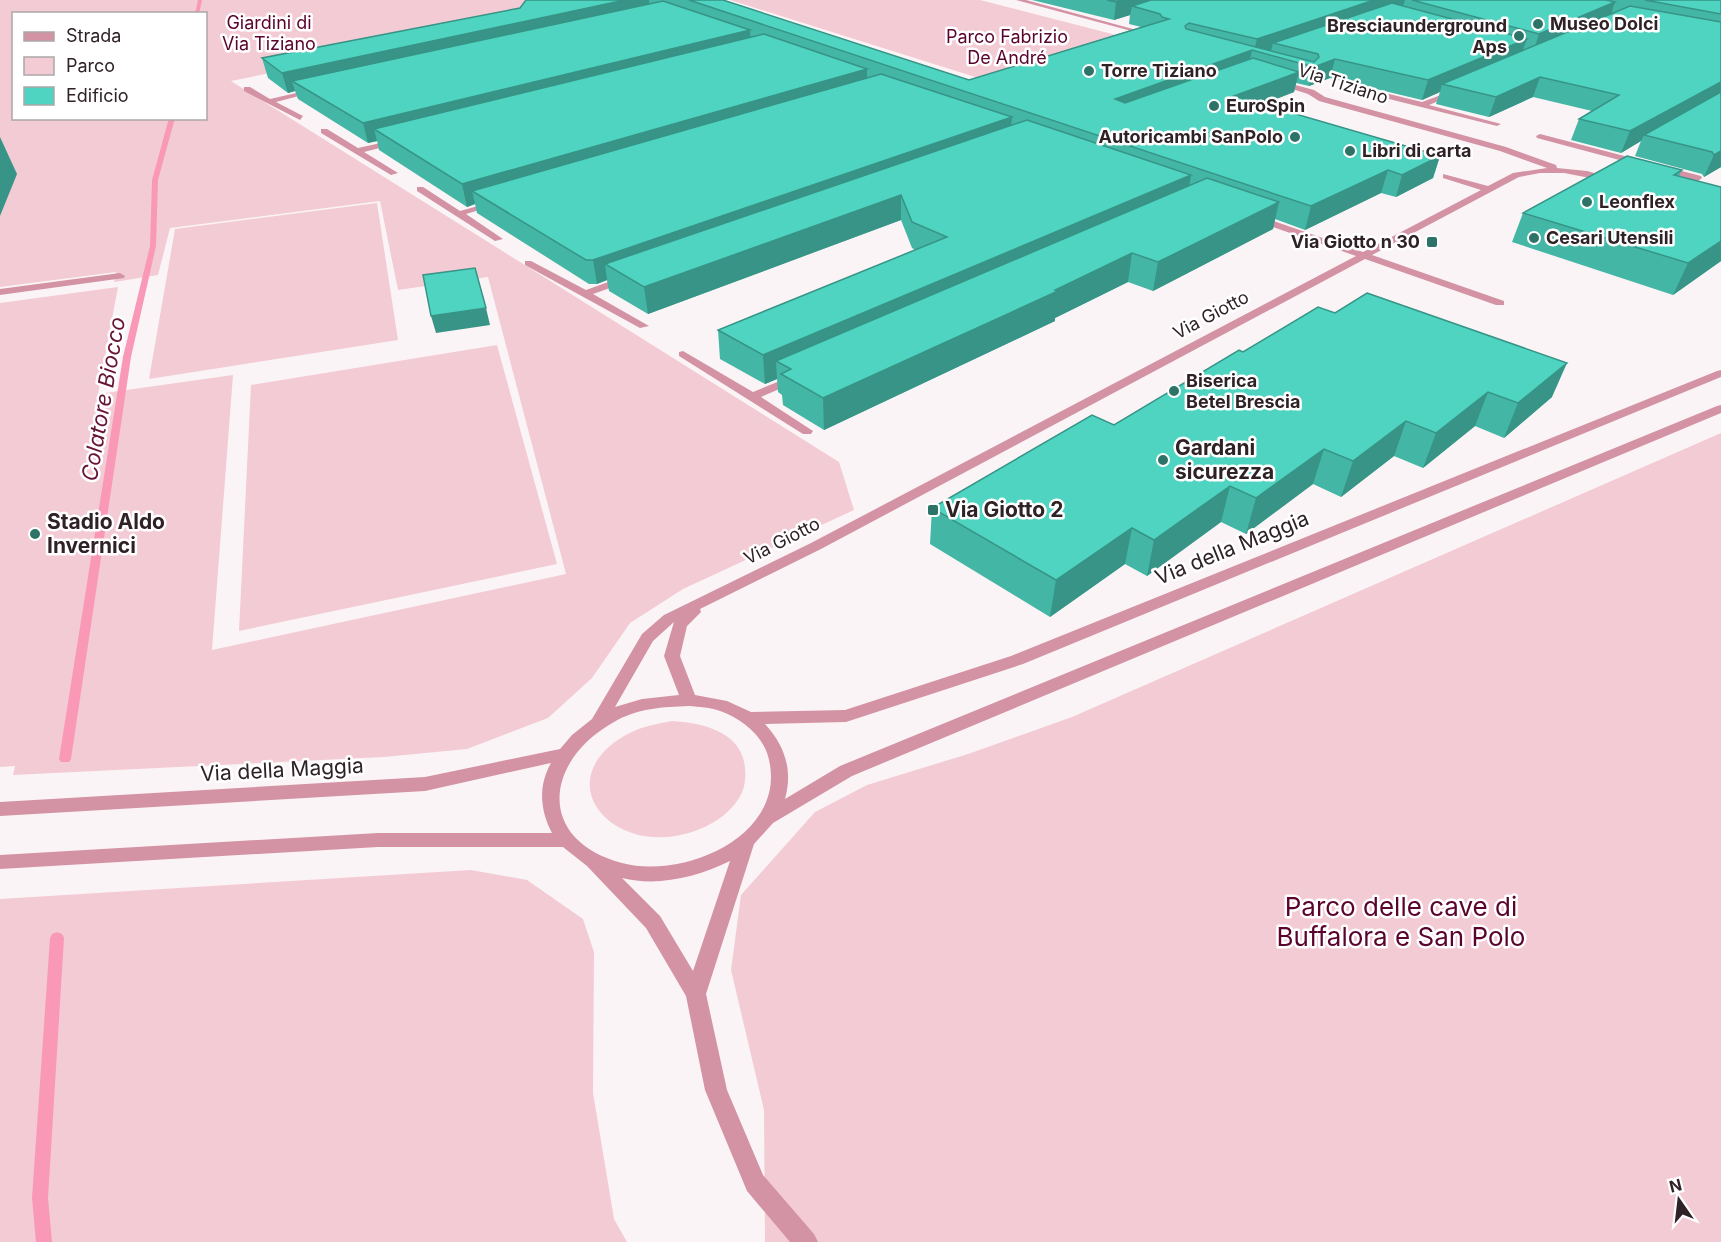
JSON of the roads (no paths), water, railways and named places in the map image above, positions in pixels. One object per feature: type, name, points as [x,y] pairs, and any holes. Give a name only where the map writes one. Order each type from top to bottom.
[{"type":"street","points":[[1019,0],[1155,35]]},
{"type":"street","points":[[1113,25],[1124,21]]},
{"type":"street","name":"Via Tiziano","points":[[1268,79],[1311,92],[1322,99],[1529,156],[1558,170]]},
{"type":"street","points":[[1422,105],[1469,85]]},
{"type":"street","points":[[1352,87],[1497,124]]},
{"type":"street","points":[[268,101],[327,88]]},
{"type":"street","points":[[247,89],[300,118]]},
{"type":"street","points":[[324,131],[394,173]]},
{"type":"street","points":[[1540,136],[1698,178]]},
{"type":"street","points":[[357,151],[403,139]]},
{"type":"street","points":[[1622,159],[1632,153]]},
{"type":"street","name":"Via Giotto","points":[[599,722],[647,638],[669,618],[738,585],[1516,175],[1535,170],[1558,170],[1617,181]]},
{"type":"street","points":[[1446,176],[1487,189]]},
{"type":"street","points":[[420,189],[498,239]]},
{"type":"street","points":[[458,213],[504,200]]},
{"type":"street","points":[[1243,214],[1500,303]]},
{"type":"street","points":[[528,263],[644,326]]},
{"type":"street","points":[[585,294],[641,274]]},
{"type":"street","points":[[0,292],[120,276]]},
{"type":"street","points":[[683,354],[807,431]]},
{"type":"street","points":[[752,397],[807,373]]},
{"type":"street","name":"Via della Maggia","points":[[749,718],[846,716],[1017,660],[1721,373]]},
{"type":"street","points":[[768,817],[846,771],[1721,410]]},
{"type":"street","name":"Via Giotto","points":[[689,700],[672,656],[680,624],[690,615],[738,585]]},
{"type":"street","points":[[593,861],[629,872],[671,873],[711,862],[746,842],[768,817],[780,790],[780,762],[769,738],[749,718],[721,705],[689,700],[658,701],[627,709],[599,722],[579,737],[564,754],[551,783],[551,813],[565,840],[593,861],[653,922],[696,994],[716,1090],[755,1183],[806,1242]]},
{"type":"street","name":"Via della Maggia","points":[[0,809],[425,784],[564,754]]},
{"type":"street","points":[[0,862],[378,840],[565,840]]},
{"type":"street","points":[[696,994],[746,842]]},
{"type":"waterway","name":"Colatore Biocco","points":[[197,12],[200,0]]},
{"type":"waterway","name":"Colatore Biocco","points":[[65,759],[127,357],[153,246],[155,180],[171,120]]},
{"type":"waterway","name":"Colatore Biocco","points":[[44,1242],[40,1198],[57,938]]},
{"type":"place","name":"Museo Dolci","points":[[1538,24]]},
{"type":"place","name":"Bresciaunderground Aps","points":[[1519,36]]},
{"type":"place","name":"Torre Tiziano","points":[[1089,71]]},
{"type":"place","name":"EuroSpin","points":[[1214,106]]},
{"type":"place","name":"Autoricambi SanPolo","points":[[1295,137]]},
{"type":"place","name":"Libri di carta","points":[[1350,151]]},
{"type":"place","name":"Leonflex","points":[[1587,202]]},
{"type":"place","name":"Cesari Utensili","points":[[1534,238]]},
{"type":"place","name":"Via Giotto n 30","points":[[1432,242]]},
{"type":"place","name":"Biserica Betel Brescia","points":[[1174,391]]},
{"type":"place","name":"Gardani sicurezza","points":[[1163,460]]},
{"type":"place","name":"Via Giotto 2","points":[[933,510]]},
{"type":"place","name":"Stadio Aldo Invernici","points":[[35,534]]},
{"type":"park label","name":"Giardini di Via Tiziano","points":[[269,33]]},
{"type":"park label","name":"Parco Fabrizio De André","points":[[1007,47]]},
{"type":"park label","name":"Parco delle cave di Buffalora e San Polo","points":[[1401,922]]}]
